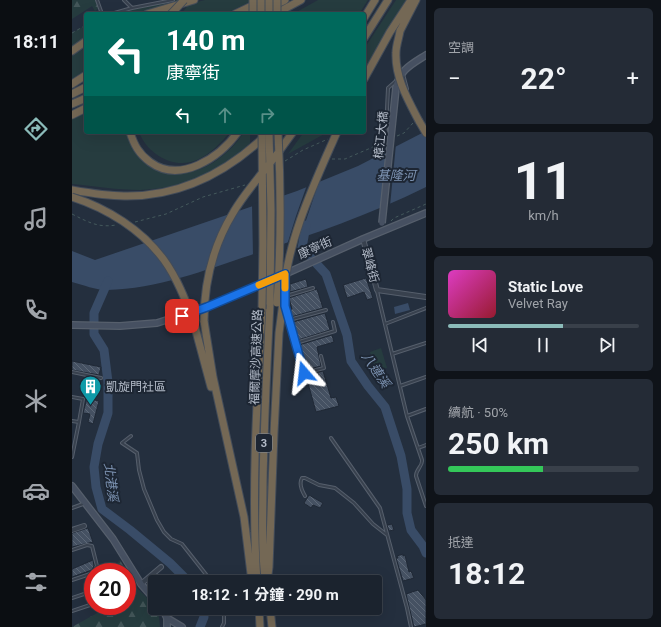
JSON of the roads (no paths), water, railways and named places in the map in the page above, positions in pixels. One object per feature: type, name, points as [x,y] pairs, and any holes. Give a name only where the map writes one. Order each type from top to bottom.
[{"type":"highway","points":[[173,12],[184,0]]},
{"type":"highway","points":[[154,12],[194,0]]},
{"type":"highway","points":[[253,0],[253,12]]},
{"type":"highway","points":[[239,12],[262,0]]},
{"type":"highway","points":[[261,12],[262,0]]},
{"type":"highway","points":[[269,0],[269,12]]},
{"type":"highway","points":[[276,12],[277,0]]},
{"type":"highway","points":[[261,12],[285,0]]},
{"type":"highway","points":[[280,12],[301,0]]},
{"type":"highway","points":[[366,14],[374,0]]},
{"type":"highway","points":[[366,35],[388,0]]},
{"type":"highway","points":[[366,75],[390,32],[411,0]]},
{"type":"highway","points":[[416,0],[400,31],[396,51],[397,68],[402,87],[426,133]]},
{"type":"highway","points":[[72,51],[84,42]]},
{"type":"highway","points":[[72,84],[84,76]]},
{"type":"highway","points":[[72,94],[84,88]]},
{"type":"highway","points":[[72,104],[84,99]]},
{"type":"highway","points":[[72,115],[84,109]]},
{"type":"highway","points":[[131,134],[135,146],[144,158],[154,165],[164,169],[176,171],[190,169],[206,161],[221,150],[236,134]]},
{"type":"highway","name":"福爾摩沙高速公路","points":[[257,575],[256,488],[263,244],[262,134]]},
{"type":"highway","points":[[72,190],[108,195],[134,196],[161,193],[181,188],[209,177],[227,167],[251,150],[267,134]]},
{"type":"highway","name":"福爾摩沙高速公路","points":[[265,575],[264,455],[273,303],[269,134]]},
{"type":"highway","points":[[278,134],[279,214],[273,303],[279,334]]},
{"type":"highway","points":[[251,575],[244,517],[208,349],[204,321],[204,307],[208,274],[214,251],[222,231],[234,211],[292,134]]},
{"type":"highway","points":[[267,575],[269,567],[279,334],[284,284],[299,225],[316,180],[336,134]]},
{"type":"highway","points":[[72,197],[104,210],[129,225],[149,242],[164,259],[184,296],[193,320],[210,384],[222,419]]},
{"type":"highway","points":[[259,615],[260,627]]},
{"type":"highway","points":[[271,615],[272,627]]},
{"type":"street","points":[[397,80],[402,71],[426,55]]},
{"type":"street","name":"樟江大橋","points":[[381,231],[397,80]]},
{"type":"street","name":"康寧街","points":[[72,325],[120,326],[157,323],[182,316],[207,307],[339,249],[426,213]]},
{"type":"street","name":"翠峰街","points":[[363,239],[377,290],[426,297]]},
{"type":"street","points":[[72,486],[113,539],[141,584],[148,592]]},
{"type":"street","points":[[72,530],[84,526]]},
{"type":"street","points":[[141,584],[161,567]]},
{"type":"street","points":[[166,615],[167,627]]},
{"type":"street","points":[[167,618],[182,627]]},
{"type":"lane","points":[[97,0],[101,12]]},
{"type":"lane","points":[[124,0],[132,8]]},
{"type":"lane","points":[[118,12],[173,0]]},
{"type":"lane","points":[[402,71],[407,89]]},
{"type":"lane","points":[[383,143],[386,130],[388,88],[397,80]]},
{"type":"lane","points":[[288,272],[284,296],[285,306],[304,373],[324,368],[321,356]]},
{"type":"lane","points":[[284,296],[313,288]]},
{"type":"lane","points":[[377,290],[407,416],[422,462],[417,470],[416,476],[426,506]]},
{"type":"lane","points":[[385,324],[426,308]]},
{"type":"lane","points":[[289,320],[326,310]]},
{"type":"lane","points":[[296,343],[335,332],[333,322]]},
{"type":"lane","points":[[392,354],[426,343]]},
{"type":"lane","points":[[72,372],[101,378]]},
{"type":"lane","points":[[400,386],[426,377]]},
{"type":"lane","points":[[72,397],[83,399],[72,456]]},
{"type":"lane","points":[[407,416],[426,409]]},
{"type":"lane","points":[[72,421],[79,422]]},
{"type":"lane","points":[[131,436],[122,443],[137,453],[139,470],[144,489],[157,520],[164,532],[171,539],[182,544],[186,548],[207,575]]},
{"type":"lane","points":[[331,438],[380,508],[411,627]]},
{"type":"lane","points":[[418,448],[426,445]]},
{"type":"lane","points":[[305,496],[301,480],[302,478],[319,485],[335,488],[354,503],[373,524],[388,536]]},
{"type":"lane","points":[[72,508],[84,503]]},
{"type":"lane","points":[[72,550],[87,545],[92,546],[96,563]]},
{"type":"lane","points":[[72,580],[84,576]]},
{"type":"lane","points":[[72,598],[84,594]]},
{"type":"lane","points":[[72,611],[84,607]]},
{"type":"lane","points":[[222,627],[224,623],[224,615]]},
{"type":"water","name":"基隆河","points":[[426,131],[426,187],[383,207],[295,240],[180,278],[126,289],[107,290],[72,282],[72,251],[95,260],[297,191],[358,166]]},
{"type":"water","points":[[408,303],[410,310],[395,314],[394,307]]},
{"type":"waterway","name":"八連溪","points":[[306,225],[302,248],[326,274],[347,335],[351,361],[385,407],[401,456],[407,489],[407,513],[411,530],[423,546],[426,553]]},
{"type":"waterway","name":"北港溪","points":[[108,281],[94,313],[94,334],[104,350],[108,382],[108,413],[98,444],[94,467],[96,487],[102,509],[130,530],[170,563],[182,575]]},
{"type":"waterway","name":"北港溪","points":[[200,627],[204,615]]},
{"type":"place","name":"凱旋門社區","points":[[91,406]]}]
